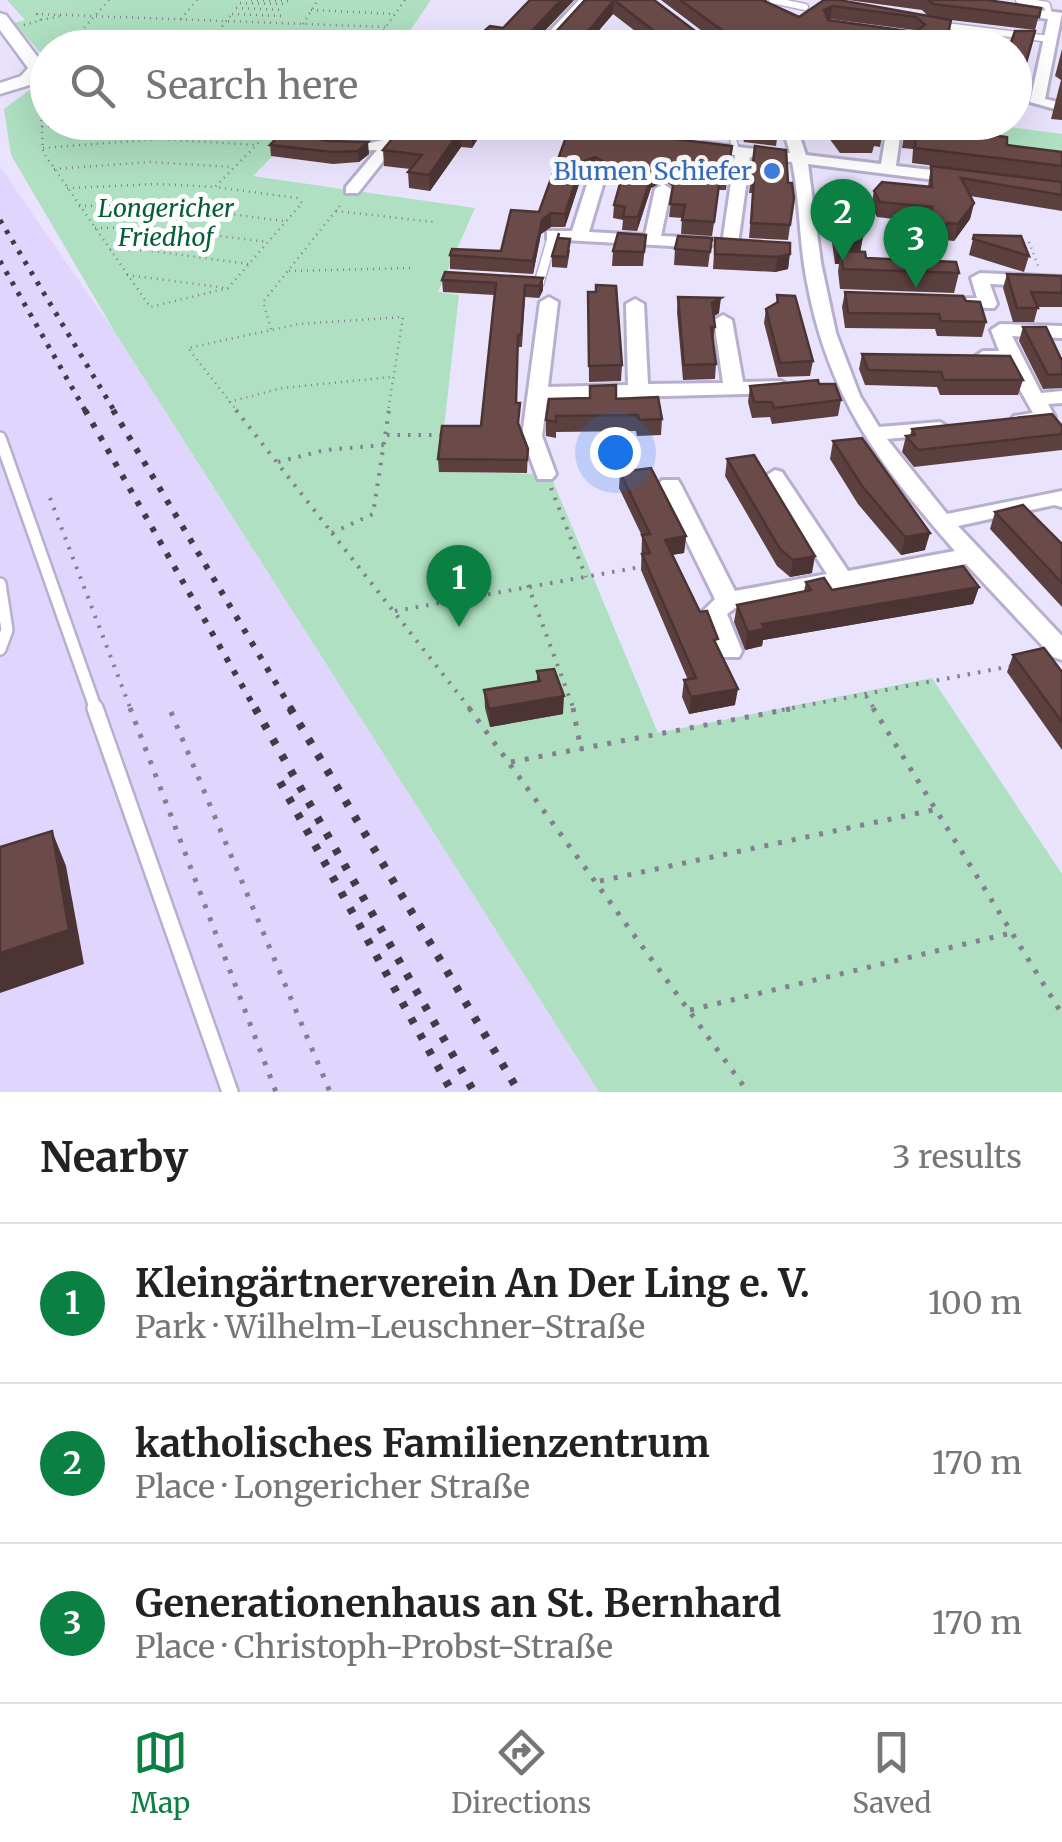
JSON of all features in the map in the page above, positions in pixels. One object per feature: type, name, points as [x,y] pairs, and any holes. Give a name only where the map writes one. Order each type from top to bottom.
[{"type":"street","points":[[557,30],[586,0]]},
{"type":"street","points":[[993,8],[1055,16],[1054,39],[1036,102],[1062,107]]},
{"type":"street","points":[[4,23],[30,56]]},
{"type":"street","points":[[0,89],[30,77]]},
{"type":"street","points":[[330,145],[370,147],[400,140]]},
{"type":"street","points":[[795,140],[802,160],[802,249],[829,298],[844,358],[826,386]]},
{"type":"street","points":[[888,170],[893,140]]},
{"type":"street","points":[[352,190],[392,142]]},
{"type":"street","points":[[681,144],[985,181]]},
{"type":"street","points":[[552,235],[738,245],[740,152]]},
{"type":"street","points":[[580,236],[597,178]]},
{"type":"street","points":[[652,240],[662,188]]},
{"type":"street","points":[[1007,421],[1045,417],[1011,357],[976,273],[1052,281]]},
{"type":"street","points":[[545,474],[532,436],[548,302]]},
{"type":"street","points":[[932,302],[988,304]]},
{"type":"street","points":[[635,304],[638,390]]},
{"type":"street","points":[[723,320],[734,388]]},
{"type":"street","points":[[1000,330],[1062,332]]},
{"type":"street","points":[[972,357],[1011,357]]},
{"type":"street","points":[[535,393],[826,386],[874,434],[942,522],[1062,652]]},
{"type":"street","points":[[1035,399],[1062,397]]},
{"type":"street","points":[[874,434],[969,425]]},
{"type":"street","points":[[774,478],[842,580]]},
{"type":"street","points":[[670,485],[728,601]]},
{"type":"street","points":[[942,522],[1059,497],[1062,500]]},
{"type":"street","points":[[730,650],[714,612],[728,601],[973,554]]},
{"type":"lane","points":[[772,0],[806,6]]},
{"type":"lane","points":[[1019,0],[1047,4],[1055,16]]},
{"type":"lane","points":[[804,16],[818,6]]},
{"type":"lane","points":[[919,22],[983,30]]},
{"type":"lane","points":[[735,140],[740,152]]},
{"type":"lane","points":[[521,282],[539,282],[552,235]]},
{"type":"lane","points":[[0,438],[230,1092]]},
{"type":"lane","points":[[0,584],[7,630],[0,649]]},
{"type":"path","points":[[83,30],[109,0]]},
{"type":"path","points":[[181,19],[197,0]]},
{"type":"path","points":[[251,0],[290,2]]},
{"type":"path","points":[[303,24],[318,0]]},
{"type":"path","points":[[384,30],[405,0]]},
{"type":"path","points":[[220,30],[241,1],[290,2]]},
{"type":"path","points":[[276,23],[290,2]]},
{"type":"path","points":[[236,8],[284,10]]},
{"type":"path","points":[[311,10],[394,14]]},
{"type":"path","points":[[41,20],[37,14],[386,27]]},
{"type":"path","points":[[232,14],[281,16]]},
{"type":"path","points":[[4,23],[68,15]]},
{"type":"path","points":[[43,140],[54,169],[127,276],[150,307],[228,288],[302,202],[297,198],[159,184],[67,188]]},
{"type":"path","points":[[43,148],[146,140]]},
{"type":"path","points":[[173,140],[256,146]]},
{"type":"path","points":[[215,188],[262,140]]},
{"type":"path","points":[[54,169],[150,162],[234,168]]},
{"type":"path","points":[[271,330],[263,302],[352,190]]},
{"type":"path","points":[[79,206],[164,205],[286,221]]},
{"type":"path","points":[[336,211],[434,222]]},
{"type":"path","points":[[95,228],[180,229],[268,242]]},
{"type":"path","points":[[1030,242],[1052,281]]},
{"type":"path","points":[[110,250],[145,250],[248,264]]},
{"type":"path","points":[[288,272],[411,268]]},
{"type":"path","points":[[127,276],[228,288]]},
{"type":"path","points":[[332,532],[358,524],[373,514],[403,317],[338,320],[188,348],[511,762],[748,1092]]},
{"type":"path","points":[[229,402],[282,388],[391,377]]},
{"type":"path","points":[[385,435],[459,436]]},
{"type":"path","points":[[278,462],[325,450],[384,445]]},
{"type":"path","points":[[545,474],[586,577]]},
{"type":"path","points":[[50,498],[276,1092]]},
{"type":"path","points":[[394,610],[655,565]]},
{"type":"path","points":[[528,585],[577,718],[581,750]]},
{"type":"path","points":[[511,762],[1023,664]]},
{"type":"path","points":[[866,696],[1062,1014]]},
{"type":"path","points":[[171,712],[330,1092]]},
{"type":"path","points":[[599,882],[933,810]]},
{"type":"path","points":[[689,1010],[1011,932]]},
{"type":"shaded area","points":[[0,167],[116,334],[599,1092],[0,1092]]},
{"type":"green space","points":[[7,0],[431,0],[411,30],[30,30],[30,41],[14,23],[25,20]]},
{"type":"green space","name":"Longericher Friedhof","points":[[30,90],[30,140],[288,140],[253,176],[475,208],[438,292],[459,295],[439,472],[550,474],[658,733],[932,678],[1062,874],[1062,1092],[599,1092],[116,334],[11,155],[4,109]]},
{"type":"green space","points":[[1032,130],[1062,134],[1062,154],[996,147],[996,140],[1032,140]]},
{"type":"building","points":[[530,0],[561,0],[533,30],[485,30],[490,26],[503,28]]},
{"type":"building","points":[[585,0],[614,0],[591,28],[557,30]]},
{"type":"building","points":[[614,0],[654,0],[694,30],[653,30]]},
{"type":"building","points":[[680,0],[762,0],[799,17],[824,0],[839,0],[951,20],[949,30],[918,30],[925,25],[916,17],[833,6],[824,10],[828,20],[900,30],[722,30]]},
{"type":"building","points":[[928,0],[987,0],[1041,8],[1039,17],[933,4]]},
{"type":"building","points":[[275,140],[368,142],[358,151],[332,152],[270,145]]},
{"type":"building","points":[[391,140],[454,140],[429,175],[408,172],[422,155],[383,150]]},
{"type":"building","points":[[565,140],[683,140],[732,146],[727,177],[720,177],[714,222],[682,220],[685,205],[670,204],[675,174],[666,168],[652,175],[638,217],[623,217],[625,207],[614,205],[625,166],[595,157],[582,162],[565,214],[551,213],[542,220],[533,261],[450,255],[452,249],[501,251],[511,210],[539,212]]},
{"type":"building","points":[[916,140],[1007,140],[1007,145],[1062,152],[1062,166],[915,148]]},
{"type":"building","points":[[755,146],[786,150],[788,183],[792,183],[794,198],[790,225],[751,223]]},
{"type":"building","points":[[931,166],[1062,182],[1062,195],[961,178],[974,203],[958,224],[948,223],[939,230],[932,221],[932,207],[880,202],[874,191],[882,182],[932,187]]},
{"type":"building","points":[[834,204],[857,206],[863,236],[840,241]]},
{"type":"building","points":[[559,233],[558,238],[570,239],[567,257],[552,256]]},
{"type":"building","points":[[618,233],[646,235],[644,252],[613,251]]},
{"type":"building","points":[[974,235],[1021,236],[1029,256],[973,239]]},
{"type":"building","points":[[678,236],[712,238],[710,252],[675,249]]},
{"type":"building","points":[[715,238],[790,243],[790,254],[715,254]]},
{"type":"building","points":[[841,251],[865,252],[866,258],[956,262],[959,273],[843,269]]},
{"type":"building","points":[[445,272],[543,278],[539,286],[525,285],[518,335],[516,403],[520,403],[518,423],[528,449],[527,460],[438,459],[442,426],[481,426],[496,283],[442,280]]},
{"type":"building","points":[[1007,274],[1062,276],[1062,293],[1031,292],[1038,308],[1017,308]]},
{"type":"building","points":[[596,285],[616,286],[622,365],[589,366],[588,292],[596,292]]},
{"type":"building","points":[[845,292],[963,296],[966,301],[980,302],[986,322],[941,321],[939,314],[848,313]]},
{"type":"building","points":[[777,295],[795,296],[813,361],[780,363],[766,309],[778,302]]},
{"type":"building","points":[[678,297],[721,298],[712,303],[716,364],[684,365]]},
{"type":"building","points":[[1023,327],[1046,327],[1062,361],[1062,374],[1048,375]]},
{"type":"building","points":[[862,354],[1010,356],[1023,380],[944,380],[941,372],[868,370]]},
{"type":"building","points":[[818,380],[819,384],[835,384],[841,400],[774,408],[772,402],[754,402],[750,386]]},
{"type":"building","points":[[616,385],[616,399],[658,397],[662,419],[639,420],[638,415],[556,416],[556,422],[546,420],[549,399],[590,398],[590,386]]},
{"type":"building","points":[[1052,414],[1062,426],[1062,434],[918,450],[906,436],[915,435],[912,429]]},
{"type":"building","points":[[862,438],[930,533],[905,537],[862,486],[833,441]]},
{"type":"building","points":[[754,455],[815,556],[793,560],[780,549],[727,459]]},
{"type":"building","points":[[651,468],[686,536],[665,540],[700,612],[707,611],[718,639],[714,640],[738,689],[691,697],[684,680],[696,678],[642,554],[650,553],[642,535],[650,534],[620,472]]},
{"type":"building","points":[[1023,505],[1062,544],[1062,583],[995,512]]},
{"type":"building","points":[[963,566],[979,587],[762,624],[765,629],[748,632],[737,605],[811,590],[806,582],[824,578],[832,590]]},
{"type":"building","points":[[1044,648],[1062,672],[1062,722],[1013,655]]},
{"type":"building","points":[[554,669],[564,696],[489,709],[484,690],[540,681],[537,671]]},
{"type":"building","points":[[52,831],[69,930],[0,953],[0,847]]},
{"type":"railway","points":[[0,220],[115,412]]},
{"type":"railway","points":[[0,261],[86,412]]},
{"type":"railway","points":[[85,410],[256,710]]},
{"type":"railway","points":[[113,410],[292,710]]},
{"type":"railway","points":[[255,708],[474,1092]]},
{"type":"railway","points":[[290,708],[519,1092]]},
{"type":"railway","points":[[280,782],[452,1092]]},
{"type":"place","name":"Blumen Schiefer","points":[[772,171]]},
{"type":"place","name":"katholisches Familienzentrum","points":[[843,261]]},
{"type":"place","name":"Generationenhaus an St. Bernhard","points":[[916,288]]},
{"type":"place","name":"Kleingärtnerverein An Der Ling e. V.","points":[[459,627]]}]
